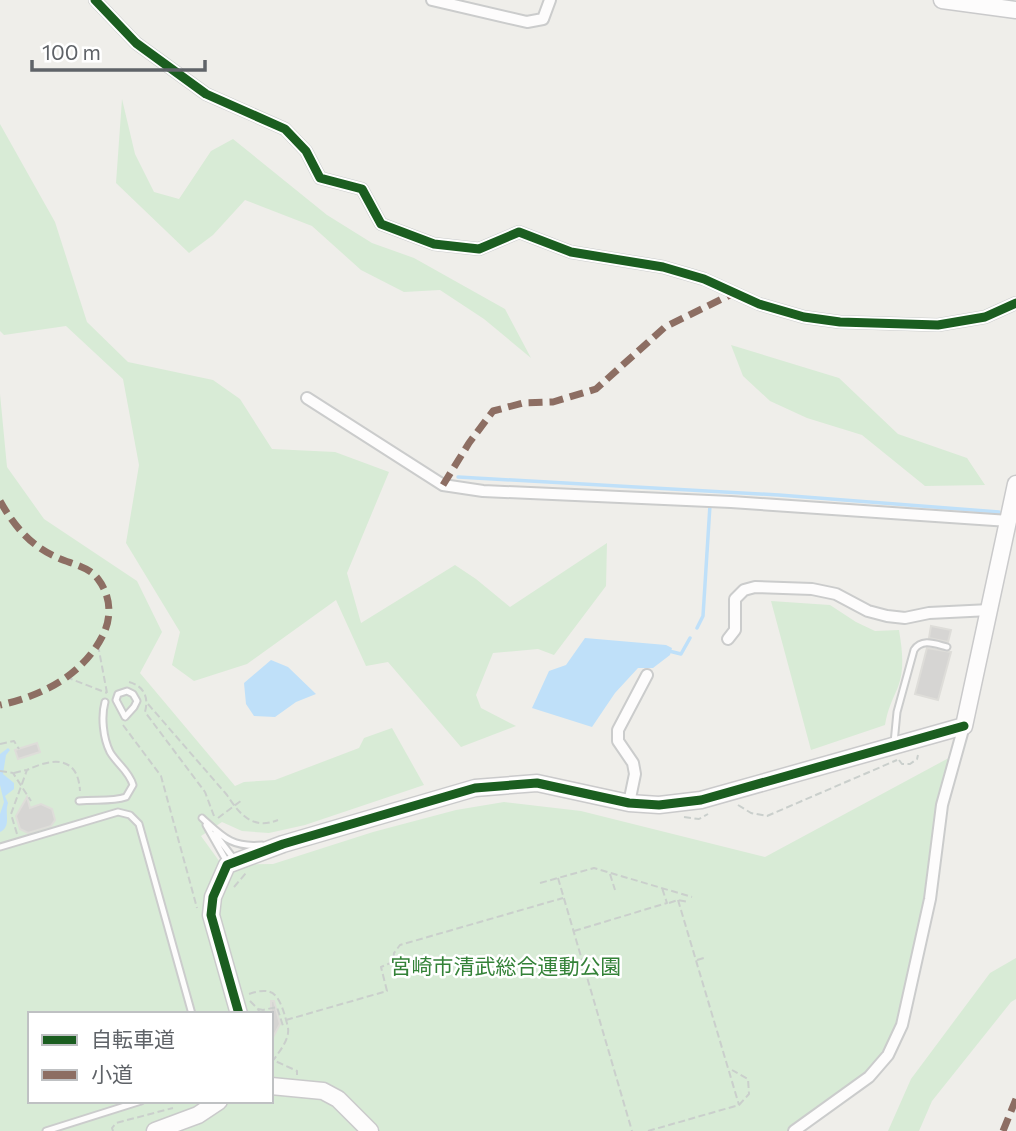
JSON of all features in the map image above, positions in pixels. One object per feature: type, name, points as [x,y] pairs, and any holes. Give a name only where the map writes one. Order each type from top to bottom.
[{"type":"street","points":[[95,0],[136,43],[206,94],[285,129],[306,151],[320,178],[362,189],[381,224],[434,244],[479,249],[519,233],[570,253],[663,267],[704,279],[759,304],[804,317],[840,322],[938,325],[985,317],[1016,303]]},
{"type":"street","points":[[432,0],[527,22],[543,19],[550,0]]},
{"type":"street","points":[[942,0],[1016,10]]},
{"type":"street","points":[[307,398],[362,435],[452,488],[731,502],[1010,521]]},
{"type":"street","points":[[794,1131],[869,1077],[888,1055],[902,1025],[930,899],[942,805],[964,726],[1016,484]]},
{"type":"street","points":[[728,639],[735,630],[735,599],[744,590],[755,587],[812,589],[835,594],[868,611],[887,617],[905,618],[929,613],[989,610]]},
{"type":"street","points":[[629,803],[635,774],[633,763],[618,741],[618,730],[647,675]]},
{"type":"street","points":[[243,1007],[211,915],[213,897],[238,865],[282,844],[475,788],[537,783],[629,803],[659,805],[701,800],[896,753],[964,726]]},
{"type":"street","points":[[273,1086],[323,1091],[338,1099],[370,1131]]},
{"type":"street","points":[[155,1131],[198,1115],[216,1103]]},
{"type":"lane","points":[[896,753],[897,712],[914,650],[926,642],[947,647]]},
{"type":"lane","points":[[127,691],[133,694],[136,701],[125,717],[116,700],[118,694],[127,691]]},
{"type":"lane","points":[[79,801],[117,800],[126,797],[133,785],[131,777],[110,752],[103,711],[106,702]]},
{"type":"lane","points":[[0,847],[118,812],[130,815],[139,824],[191,1012]]},
{"type":"lane","points":[[238,865],[226,858],[202,818],[225,840],[247,846],[282,844]]},
{"type":"lane","points":[[46,1131],[135,1103]]},
{"type":"path","points":[[98,645],[108,694],[106,702]]},
{"type":"path","points":[[66,677],[108,694]]},
{"type":"path","points":[[130,681],[145,692],[148,703],[248,821],[269,824],[278,820]]},
{"type":"path","points":[[148,703],[145,712],[205,792],[215,820],[242,800]]},
{"type":"path","points":[[121,723],[161,776],[197,908]]},
{"type":"path","points":[[0,744],[7,740],[14,741],[19,749]]},
{"type":"path","points":[[744,802],[736,804],[751,813],[767,816],[896,753],[902,764],[909,764],[918,759],[918,751]]},
{"type":"path","points":[[0,771],[13,773],[56,760],[75,772],[79,783],[79,801]]},
{"type":"path","points":[[20,841],[11,814],[27,770]]},
{"type":"path","points":[[13,773],[31,801]]},
{"type":"path","points":[[681,816],[699,819],[710,811]]},
{"type":"path","points":[[230,891],[240,878],[238,865]]},
{"type":"path","points":[[540,883],[594,868],[692,897]]},
{"type":"path","points":[[609,872],[615,890]]},
{"type":"path","points":[[558,878],[632,1131]]},
{"type":"path","points":[[663,888],[667,903]]},
{"type":"path","points":[[286,1020],[387,991],[381,967],[393,962],[394,953],[400,944],[563,898]]},
{"type":"path","points":[[573,931],[678,900],[689,902]]},
{"type":"path","points":[[678,900],[739,1105]]},
{"type":"path","points":[[696,960],[704,958]]},
{"type":"path","points":[[252,993],[262,990],[276,995],[286,1020],[287,1037],[273,1060]]},
{"type":"path","points":[[243,1007],[263,1010],[277,1007],[283,1026]]},
{"type":"path","points":[[273,1062],[298,1071],[296,1075]]},
{"type":"path","points":[[648,1131],[739,1105],[749,1094],[748,1079],[732,1070]]},
{"type":"path","points":[[114,1131],[112,1128],[116,1123],[148,1114],[183,1119]]},
{"type":"path","points":[[148,1114],[155,1131]]},
{"type":"green space","points":[[122,99],[135,154],[154,192],[179,199],[211,151],[233,139],[327,215],[372,243],[414,258],[505,309],[531,358],[484,319],[440,290],[404,292],[361,270],[312,226],[245,200],[213,235],[189,253],[116,183]]},
{"type":"green space","points":[[0,124],[55,222],[87,322],[128,362],[213,380],[240,399],[272,449],[335,452],[389,472],[347,573],[361,623],[455,565],[510,607],[607,543],[606,586],[554,655],[538,649],[493,653],[476,695],[481,708],[516,726],[461,747],[388,662],[366,666],[336,600],[247,664],[194,681],[172,665],[180,632],[126,543],[139,465],[123,379],[66,326],[4,335],[0,331]]},
{"type":"green space","points":[[731,345],[839,378],[898,434],[967,458],[985,485],[925,486],[862,435],[807,418],[770,401],[743,376]]},
{"type":"green space","name":"宮崎市清武総合運動公園","points":[[0,394],[7,467],[44,519],[137,581],[162,632],[140,673],[235,786],[244,782],[275,780],[359,748],[364,738],[392,728],[424,785],[305,825],[269,833],[242,831],[222,822],[201,836],[222,865],[273,864],[373,832],[456,810],[504,802],[581,811],[765,857],[958,753],[948,784],[918,948],[888,1055],[795,1131],[0,1131]]},
{"type":"green space","points":[[771,601],[830,605],[875,631],[899,630],[902,673],[885,725],[811,750]]},
{"type":"green space","points":[[1016,958],[1016,999],[932,1101],[919,1131],[888,1131],[911,1079],[990,973]]},
{"type":"water","points":[[585,638],[666,645],[672,648],[670,655],[653,668],[638,668],[615,693],[592,727],[532,708],[549,671],[566,665]]},
{"type":"water","points":[[271,660],[288,667],[316,694],[296,702],[275,717],[254,716],[246,704],[244,683]]},
{"type":"water","points":[[8,748],[10,750],[6,755],[3,774],[14,783],[14,789],[5,796],[8,803],[7,823],[0,832],[0,814],[4,802],[0,785],[0,754]]},
{"type":"building","points":[[931,626],[951,630],[948,642],[929,638]]},
{"type":"building","points":[[927,648],[951,652],[938,700],[915,694]]},
{"type":"building","points":[[37,743],[40,752],[18,759],[15,750]]},
{"type":"building","points":[[27,797],[30,808],[41,804],[52,809],[55,820],[51,826],[28,833],[20,829],[16,816]]},
{"type":"building","points":[[271,1001],[274,1001],[280,1024],[273,1037],[273,1012]]},
{"type":"waterway","points":[[458,477],[779,495],[999,512]]},
{"type":"waterway","points":[[697,628],[703,616],[710,505]]},
{"type":"waterway","points":[[669,651],[681,654],[690,638]]},
{"type":"marked path","points":[[443,485],[493,411],[523,403],[553,402],[596,389],[665,327],[734,293]]},
{"type":"marked path","points":[[0,501],[17,527],[31,541],[56,557],[94,575],[106,592],[109,614],[106,628],[95,649],[73,672],[60,682],[31,696],[0,705]]},
{"type":"marked path","points":[[1003,1131],[1016,1099]]},
{"type":"cycle path","points":[[95,0],[136,43],[206,94],[285,129],[306,151],[320,178],[362,189],[381,224],[434,244],[479,249],[519,232],[571,252],[663,267],[704,279],[759,304],[804,317],[840,322],[938,325],[985,317],[1016,303]]},
{"type":"cycle path","points":[[238,1012],[211,915],[213,897],[227,865],[283,844],[475,788],[537,783],[629,803],[659,805],[701,800],[964,726]]}]
